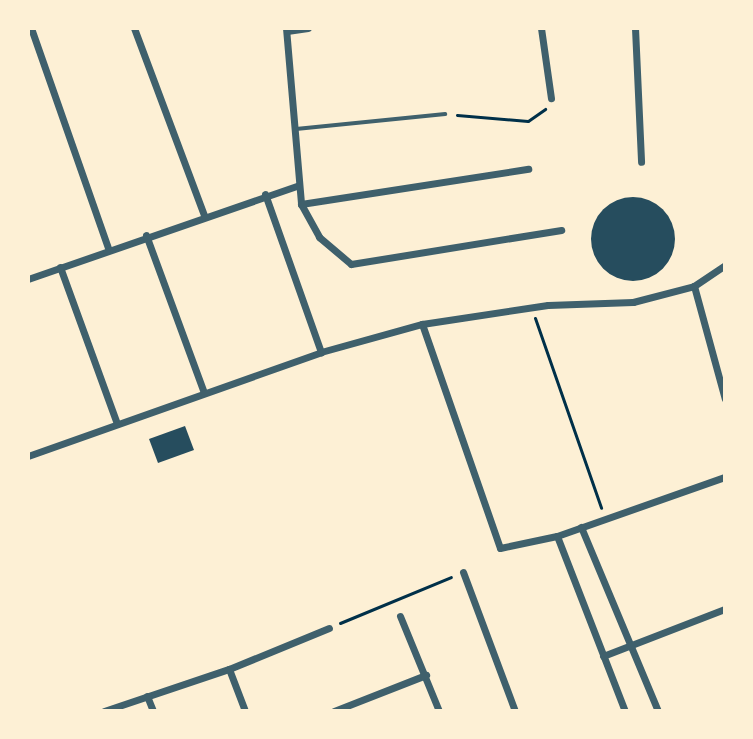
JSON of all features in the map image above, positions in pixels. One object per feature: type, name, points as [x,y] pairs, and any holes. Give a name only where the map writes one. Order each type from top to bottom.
[{"type":"street","points":[[31,28],[108,248]]},
{"type":"street","points":[[134,28],[204,215]]},
{"type":"street","points":[[308,28],[286,29],[296,129],[297,186],[301,204],[319,237],[351,264],[561,230]]},
{"type":"street","points":[[541,28],[551,98]]},
{"type":"street","points":[[635,28],[641,162]]},
{"type":"street","points":[[301,204],[528,169]]},
{"type":"street","points":[[28,279],[108,248],[297,186]]},
{"type":"street","points":[[265,194],[321,352]]},
{"type":"street","points":[[146,235],[204,393]]},
{"type":"street","points":[[28,456],[321,352],[422,324],[532,307],[633,302],[694,286],[725,265]]},
{"type":"street","points":[[60,267],[117,424]]},
{"type":"street","points":[[694,286],[725,399]]},
{"type":"street","points":[[422,324],[494,542],[507,550],[557,536],[725,477]]},
{"type":"street","points":[[581,527],[658,711]]},
{"type":"street","points":[[557,536],[625,711]]},
{"type":"street","points":[[463,572],[515,711]]},
{"type":"street","points":[[603,656],[725,609]]},
{"type":"street","points":[[400,616],[439,711]]},
{"type":"street","points":[[104,711],[229,669],[329,628]]},
{"type":"street","points":[[229,669],[245,711]]},
{"type":"street","points":[[334,711],[426,675]]},
{"type":"street","points":[[147,696],[153,711]]},
{"type":"lane","points":[[296,129],[445,114]]},
{"type":"path","points":[[445,114],[528,121],[543,112],[551,98]]},
{"type":"path","points":[[532,307],[605,519]]},
{"type":"path","points":[[329,628],[463,572]]},
{"type":"building","points":[[633,197],[649,200],[663,209],[672,223],[675,239],[672,255],[663,269],[649,278],[633,281],[617,278],[603,269],[594,255],[591,239],[594,223],[603,209],[617,200]]},
{"type":"building","points":[[185,426],[194,450],[158,463],[149,439]]}]
